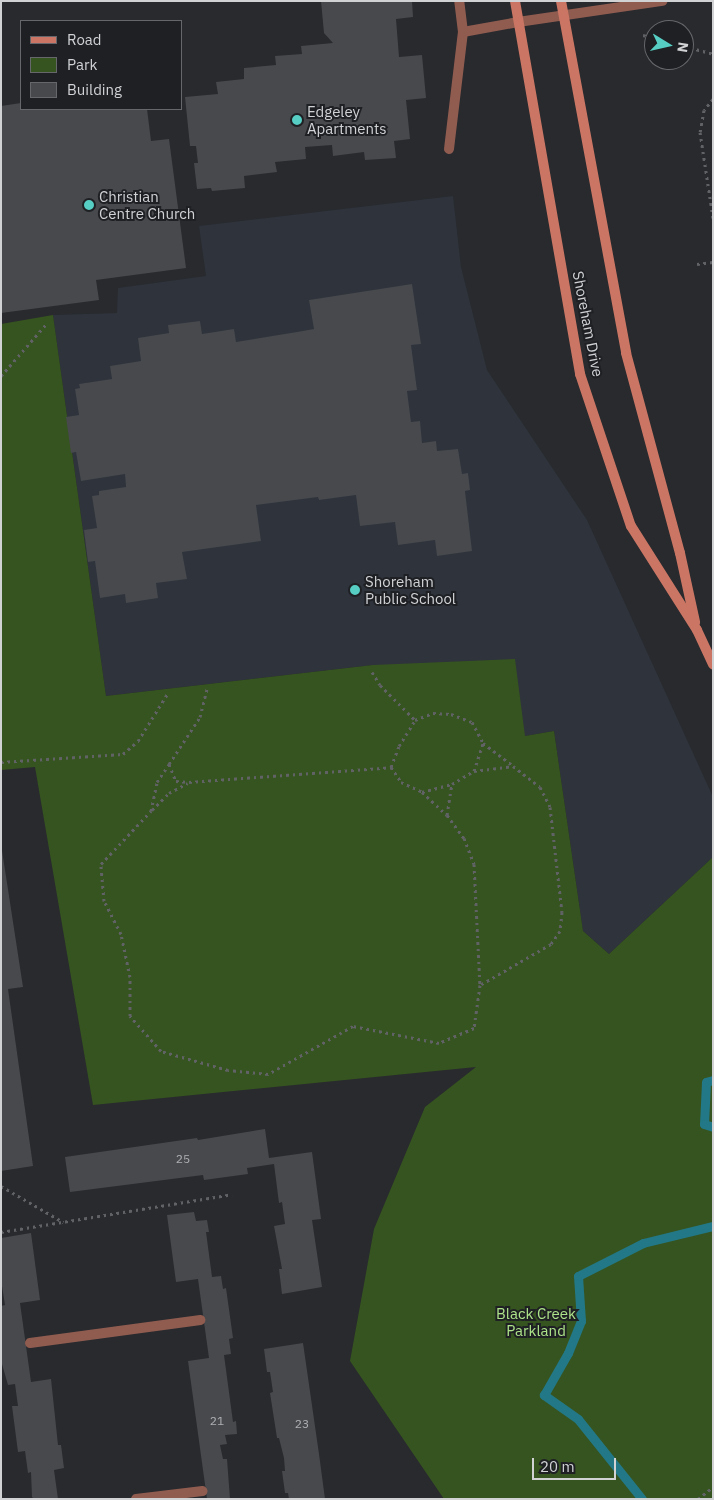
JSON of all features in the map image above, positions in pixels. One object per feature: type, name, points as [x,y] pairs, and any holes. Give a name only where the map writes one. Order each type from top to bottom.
[{"type":"street","points":[[449,148],[463,32],[459,1]]},
{"type":"street","name":"Shoreham Drive","points":[[515,1],[580,374],[631,526],[697,630],[713,665]]},
{"type":"street","name":"Shoreham Drive","points":[[561,1],[562,16],[626,353],[680,553],[697,630]]},
{"type":"street","points":[[463,32],[662,1]]},
{"type":"street","points":[[30,1344],[200,1320]]},
{"type":"street","points":[[136,1499],[203,1491]]},
{"type":"path","points":[[694,49],[713,54]]},
{"type":"path","points":[[713,99],[704,110],[700,132],[713,218]]},
{"type":"path","points":[[697,264],[713,262]]},
{"type":"path","points":[[1,376],[47,323]]},
{"type":"path","points":[[372,672],[380,685],[415,720]]},
{"type":"path","points":[[151,811],[157,782],[200,717],[208,686]]},
{"type":"path","points":[[1,762],[123,754],[138,741],[168,693]]},
{"type":"path","points":[[391,767],[399,746],[415,720],[433,713],[451,714],[472,722],[483,743],[540,788],[550,808],[562,912],[560,931],[551,944],[480,985]]},
{"type":"path","points":[[474,771],[483,743]]},
{"type":"path","points":[[169,764],[176,781],[189,782],[391,767]]},
{"type":"path","points":[[422,792],[452,784],[474,771],[513,766]]},
{"type":"path","points":[[189,782],[169,793],[101,864],[104,901],[121,934],[130,977],[130,1016],[160,1050],[228,1070],[268,1074],[353,1026],[438,1043],[474,1028],[480,985],[474,864],[464,838],[447,815],[422,792],[402,782],[391,767]]},
{"type":"path","points":[[447,815],[452,784]]},
{"type":"path","points":[[1,1186],[64,1222]]},
{"type":"path","points":[[1,1232],[232,1194]]},
{"type":"path","points":[[698,1499],[713,1487]]},
{"type":"shaded area","name":"Shoreham Public School","points":[[453,196],[461,267],[487,370],[587,520],[713,797],[713,857],[609,954],[583,931],[554,731],[525,736],[373,665],[106,696],[53,315],[117,313],[118,288],[206,276],[199,226]]},
{"type":"green space","name":"Black Creek Parkland","points":[[53,315],[106,696],[373,665],[515,659],[525,736],[554,731],[583,931],[609,954],[713,857],[713,1499],[444,1499],[350,1361],[374,1229],[425,1107],[476,1067],[93,1105],[35,767],[1,770],[1,324]]},
{"type":"building","name":"Edgeley Apartments","points":[[321,1],[412,1],[413,17],[396,19],[399,57],[422,55],[426,98],[406,100],[410,139],[394,141],[396,158],[365,160],[364,152],[333,156],[332,145],[305,147],[306,159],[275,162],[277,172],[244,176],[245,188],[212,191],[211,188],[197,189],[194,163],[198,163],[196,146],[190,146],[185,97],[218,94],[216,82],[244,79],[244,68],[276,65],[275,56],[302,54],[301,46],[333,43],[324,33]]},
{"type":"building","name":"Christian Centre Church","points":[[20,103],[20,110],[147,110],[151,141],[169,139],[186,268],[96,280],[99,300],[1,313],[1,106]]},
{"type":"building","points":[[412,284],[421,344],[411,345],[417,390],[407,391],[411,422],[420,421],[422,443],[436,441],[437,451],[458,449],[462,474],[468,473],[470,490],[465,491],[472,551],[437,556],[435,540],[398,545],[395,522],[360,526],[356,495],[319,500],[318,497],[256,505],[261,541],[182,552],[187,579],[156,583],[158,598],[126,603],[125,594],[100,598],[95,561],[88,562],[84,530],[97,528],[92,496],[99,495],[99,491],[126,487],[125,474],[81,481],[76,452],[71,453],[66,417],[79,415],[75,389],[80,388],[79,384],[112,379],[110,366],[141,361],[138,338],[169,333],[168,325],[200,321],[202,334],[234,329],[236,342],[297,332],[314,329],[309,300]]},
{"type":"building","points":[[1,844],[23,987],[8,989],[33,1166],[1,1171]]},
{"type":"building","points":[[265,1129],[269,1158],[312,1152],[321,1219],[312,1220],[322,1287],[282,1294],[279,1269],[282,1269],[274,1226],[285,1224],[282,1202],[279,1203],[274,1164],[247,1168],[248,1174],[204,1180],[203,1175],[70,1192],[65,1157],[197,1138],[198,1140]]},
{"type":"building","points":[[194,1212],[196,1221],[207,1220],[209,1232],[206,1232],[212,1277],[221,1276],[223,1289],[226,1288],[233,1338],[229,1339],[231,1354],[224,1355],[233,1422],[236,1421],[237,1434],[225,1435],[227,1444],[220,1445],[223,1459],[227,1459],[230,1499],[207,1499],[188,1361],[209,1358],[198,1279],[176,1282],[167,1215]]},
{"type":"building","points":[[31,1233],[40,1300],[20,1303],[31,1382],[51,1379],[58,1445],[61,1445],[64,1468],[54,1470],[58,1499],[34,1499],[32,1497],[31,1472],[28,1473],[25,1451],[18,1452],[12,1406],[18,1406],[15,1384],[8,1385],[2,1364],[1,1306],[5,1305],[1,1280],[1,1238]]},
{"type":"building","points":[[303,1343],[325,1499],[289,1499],[288,1493],[285,1493],[282,1471],[285,1471],[284,1458],[279,1438],[277,1438],[270,1393],[273,1392],[270,1372],[267,1372],[264,1349]]},
{"type":"waterway","points":[[713,1080],[706,1082],[704,1124],[713,1127]]},
{"type":"waterway","points":[[642,1499],[578,1419],[544,1395],[568,1353],[581,1321],[578,1276],[643,1243],[713,1226]]},
{"type":"place","name":"Edgeley Apartments","points":[[297,120]]},
{"type":"place","name":"Christian Centre Church","points":[[89,205]]},
{"type":"place","name":"Shoreham Public School","points":[[355,590]]}]
